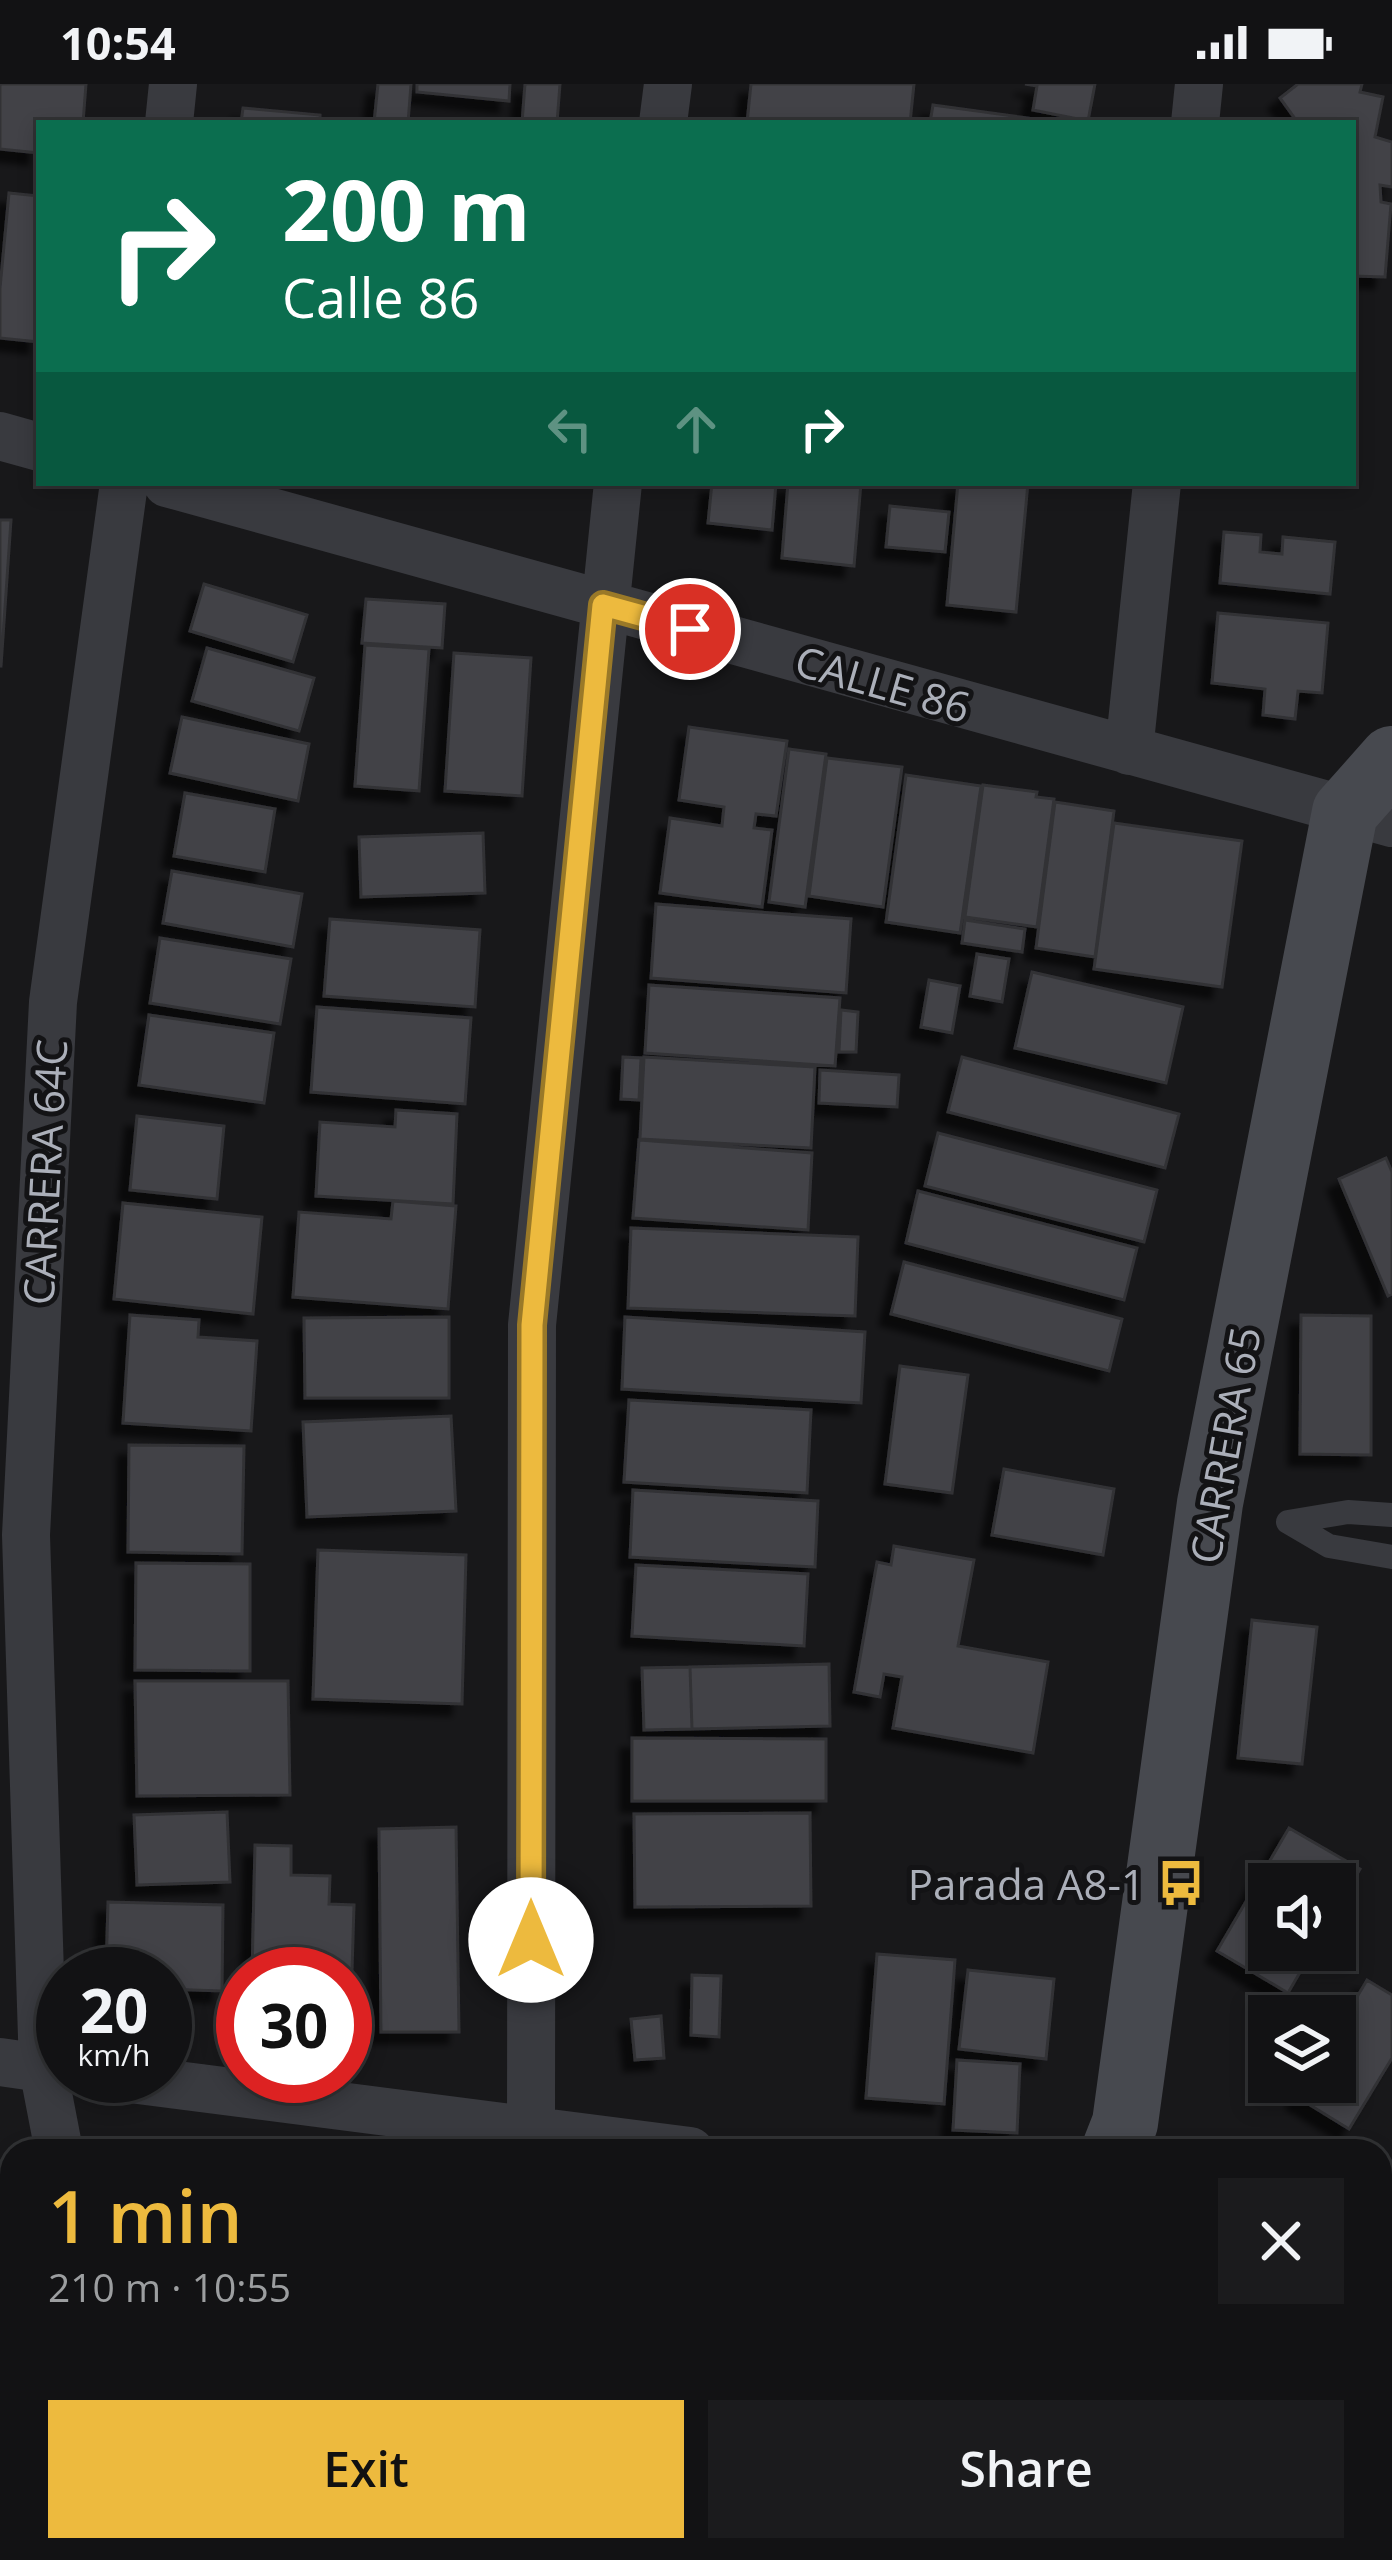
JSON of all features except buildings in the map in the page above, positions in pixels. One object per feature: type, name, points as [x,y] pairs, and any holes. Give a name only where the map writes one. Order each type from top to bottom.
[{"type":"street","points":[[169,120],[173,84]]},
{"type":"street","points":[[663,120],[668,84]]},
{"type":"street","points":[[1195,120],[1199,84]]},
{"type":"street","points":[[0,436],[36,446]]},
{"type":"street","name":"CARRERA 64C","points":[[56,2139],[35,2067],[26,1535],[52,1002],[124,486]]},
{"type":"street","name":"CALLE 86","points":[[178,486],[1369,817]]},
{"type":"street","points":[[531,2128],[532,1325],[618,486]]},
{"type":"street","points":[[1129,751],[1157,486]]},
{"type":"street","points":[[1369,817],[1392,759]]},
{"type":"street","name":"CARRERA 65","points":[[1119,2139],[1125,2123],[1210,1503],[1369,817]]},
{"type":"street","points":[[192,2086],[607,2139]]},
{"type":"lane","points":[[1392,1515],[1348,1512],[1288,1522],[1329,1546],[1392,1557]]},
{"type":"place","name":"Parada A8-1","points":[[1181,1883]]},
{"type":"route","points":[[531,1940],[532,1325],[603,605],[690,629]]}]
